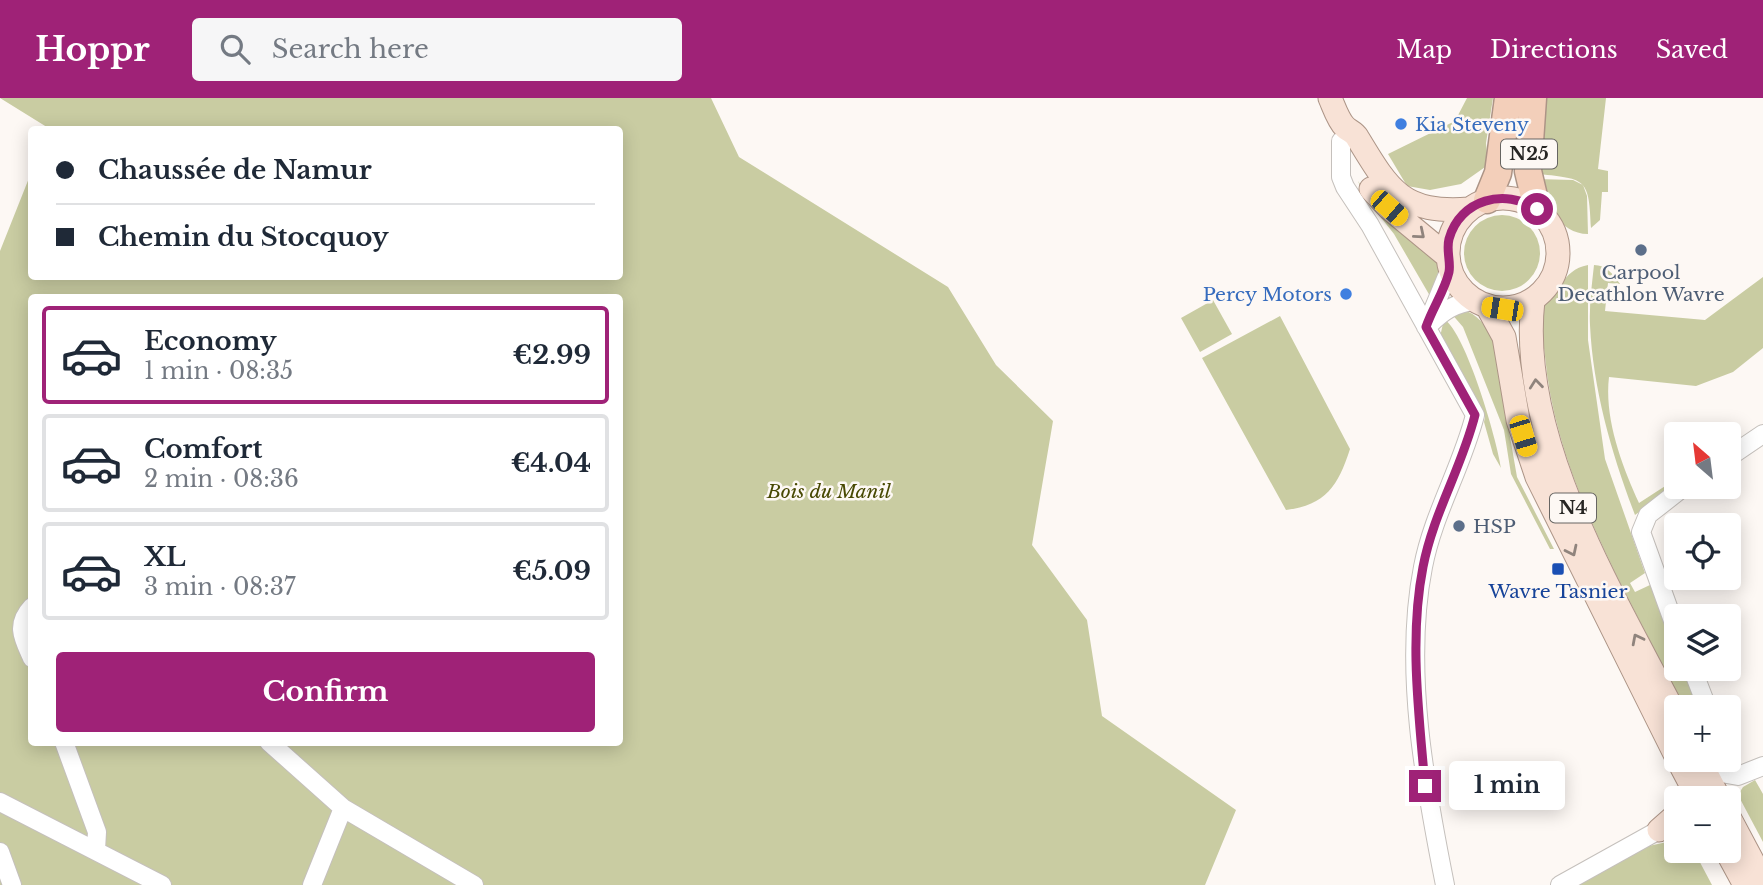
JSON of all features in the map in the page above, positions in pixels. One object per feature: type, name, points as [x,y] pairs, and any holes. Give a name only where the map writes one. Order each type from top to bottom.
[{"type":"highway","name":"N25","points":[[1478,205],[1498,173],[1508,98]]},
{"type":"highway","name":"N25","points":[[1533,98],[1528,171],[1537,209]]},
{"type":"main road","name":"N4","points":[[1330,98],[1342,133],[1373,191],[1449,263],[1464,292],[1480,303],[1504,337],[1518,420],[1537,477],[1664,732]]},
{"type":"main road","name":"N4","points":[[1342,133],[1355,134],[1381,179],[1406,200],[1431,210],[1518,200],[1537,209]]},
{"type":"main road","points":[[1449,263],[1456,224],[1478,205]]},
{"type":"main road","points":[[1480,303],[1517,307],[1533,300],[1555,274],[1559,252],[1553,229],[1537,209]]},
{"type":"main road","name":"N4","points":[[1533,300],[1536,387],[1553,457],[1593,550],[1666,695]]},
{"type":"main road","points":[[1741,840],[1763,881]]},
{"type":"main road","points":[[1733,863],[1745,885]]},
{"type":"street","points":[[1342,133],[1340,164],[1345,187],[1370,225],[1475,415],[1469,440],[1443,500],[1423,566],[1416,625],[1425,786],[1445,885]]},
{"type":"street","points":[[1426,327],[1449,263]]},
{"type":"street","points":[[1426,327],[1442,312],[1460,303],[1480,303]]},
{"type":"street","points":[[1741,449],[1763,434]]},
{"type":"street","points":[[1667,604],[1641,532],[1648,515],[1668,499]]},
{"type":"street","points":[[28,611],[22,618],[20,629],[28,649]]},
{"type":"street","points":[[65,746],[97,832],[96,850]]},
{"type":"street","points":[[274,746],[344,808],[474,885]]},
{"type":"street","points":[[1697,783],[1738,776],[1763,766]]},
{"type":"street","points":[[1736,772],[1738,776]]},
{"type":"street","points":[[1734,786],[1738,776]]},
{"type":"street","points":[[0,802],[162,885]]},
{"type":"street","points":[[312,885],[344,808]]},
{"type":"street","points":[[1560,885],[1664,830]]},
{"type":"street","points":[[0,852],[12,885]]},
{"type":"green space","name":"Bois du Manil","points":[[0,98],[711,98],[739,157],[948,287],[996,365],[1053,421],[1032,545],[1087,620],[1102,716],[1236,810],[1205,885],[0,885],[0,251],[28,181],[28,280],[623,280],[623,126],[45,126]]},
{"type":"green space","points":[[1467,98],[1493,98],[1486,143],[1488,165],[1461,184],[1430,190],[1407,186],[1388,154],[1455,121]]},
{"type":"green space","points":[[1547,98],[1606,98],[1598,169],[1608,171],[1608,192],[1602,192],[1600,220],[1591,228],[1589,200],[1582,184],[1576,180],[1539,174],[1542,116]]},
{"type":"green space","points":[[1536,179],[1573,180],[1583,185],[1587,196],[1588,234],[1578,233],[1561,223],[1549,207]]},
{"type":"green space","points":[[1358,181],[1375,206],[1437,261],[1440,279],[1430,296],[1394,234],[1364,196]]},
{"type":"green space","points":[[1502,215],[1516,218],[1529,226],[1537,239],[1540,253],[1537,267],[1529,280],[1516,288],[1502,291],[1488,288],[1475,280],[1467,267],[1464,253],[1467,239],[1475,226],[1488,218]]},
{"type":"green space","points":[[1588,265],[1588,340],[1605,459],[1645,573],[1630,583],[1635,592],[1650,585],[1664,619],[1664,668],[1619,580],[1579,492],[1552,402],[1543,338],[1544,308],[1569,275]]},
{"type":"green space","points":[[1594,265],[1598,265],[1606,268],[1620,284],[1608,283],[1605,311],[1705,320],[1763,277],[1763,348],[1733,372],[1696,386],[1609,377],[1612,425],[1626,473],[1639,503],[1664,487],[1664,494],[1635,515],[1611,446],[1599,398],[1592,349],[1591,295]]},
{"type":"green space","points":[[1213,300],[1232,334],[1200,352],[1181,318]]},
{"type":"green space","points":[[1462,309],[1480,321],[1493,339],[1517,477],[1554,549],[1550,549],[1511,474],[1504,430],[1463,327],[1450,312]]},
{"type":"green space","points":[[1280,316],[1350,449],[1341,473],[1328,492],[1311,504],[1286,510],[1202,358]]},
{"type":"green space","points":[[1444,319],[1453,328],[1471,365],[1487,412],[1501,468],[1493,454],[1485,417],[1440,337]]},
{"type":"green space","points":[[1671,681],[1690,681],[1697,695],[1678,695]]},
{"type":"green space","points":[[1755,780],[1763,794],[1763,842],[1741,801],[1743,787]]},
{"type":"green space","points":[[1664,843],[1664,863],[1700,863],[1712,885],[1575,885],[1644,847]]},
{"type":"place","name":"Kia Steveny","points":[[1401,124]]},
{"type":"place","name":"Carpool Decathlon Wavre","points":[[1641,250]]},
{"type":"place","name":"Percy Motors","points":[[1346,294]]},
{"type":"place","name":"HSP","points":[[1459,526]]},
{"type":"place","name":"Wavre Tasnier","points":[[1558,569]]},
{"type":"route","points":[[1425,786],[1418,699],[1416,625],[1423,566],[1443,500],[1469,440],[1475,415],[1426,327],[1450,270],[1447,256],[1449,239],[1462,216],[1469,209],[1487,200],[1502,198],[1518,200],[1537,209]]}]
